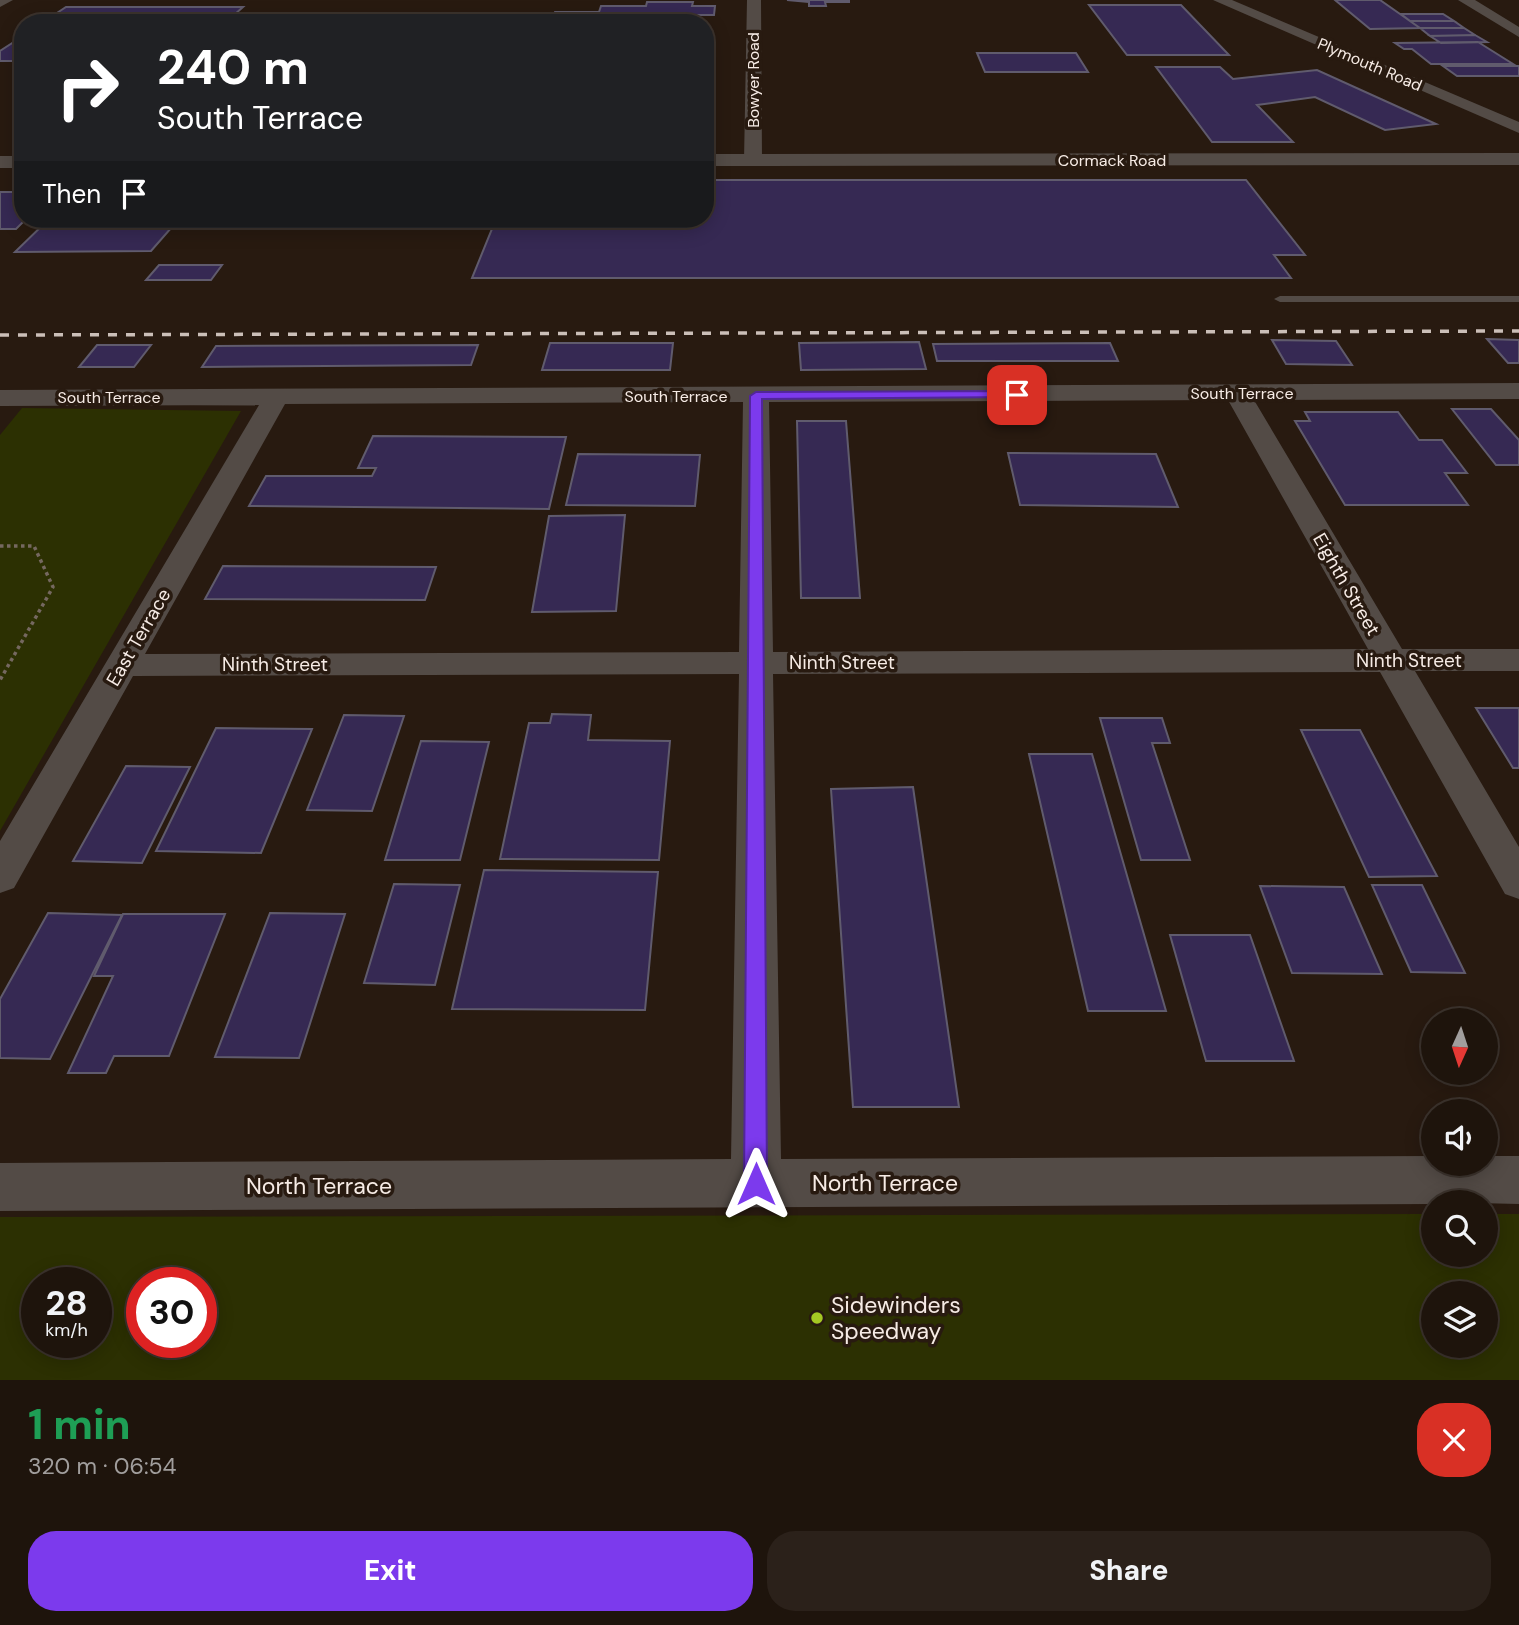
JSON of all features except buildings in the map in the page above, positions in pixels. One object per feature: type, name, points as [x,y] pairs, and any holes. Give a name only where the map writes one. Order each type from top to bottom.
[{"type":"street","points":[[0,3],[6,0]]},
{"type":"street","name":"Bowyer Road","points":[[753,160],[754,0]]},
{"type":"street","name":"Plymouth Road","points":[[1220,0],[1519,128]]},
{"type":"street","points":[[1465,0],[1519,33]]},
{"type":"street","name":"Cormack Road","points":[[714,160],[1519,159]]},
{"type":"street","name":"South Terrace","points":[[2,399],[1519,391]]},
{"type":"street","name":"Eighth Street","points":[[1237,393],[1519,883]]},
{"type":"street","points":[[756,396],[756,1184]]},
{"type":"street","name":"East Terrace","points":[[0,877],[276,397]]},
{"type":"street","name":"Ninth Street","points":[[122,664],[1519,660]]},
{"type":"street","name":"North Terrace","points":[[0,1187],[1519,1180]]},
{"type":"lane","points":[[1280,299],[1519,299]]},
{"type":"path","points":[[0,546],[34,546],[53,587],[0,680]]},
{"type":"green space","points":[[22,408],[241,411],[0,831],[0,435]]},
{"type":"green space","name":"Sidewinders Speedway","points":[[1421,1214],[1421,1267],[1498,1267],[1498,1214],[1519,1214],[1519,1380],[0,1380],[0,1217]]},
{"type":"railway","points":[[0,335],[1519,331]]},
{"type":"place","name":"Sidewinders Speedway","points":[[817,1318]]},
{"type":"route","points":[[756,1184],[756,396],[1017,395]]}]
